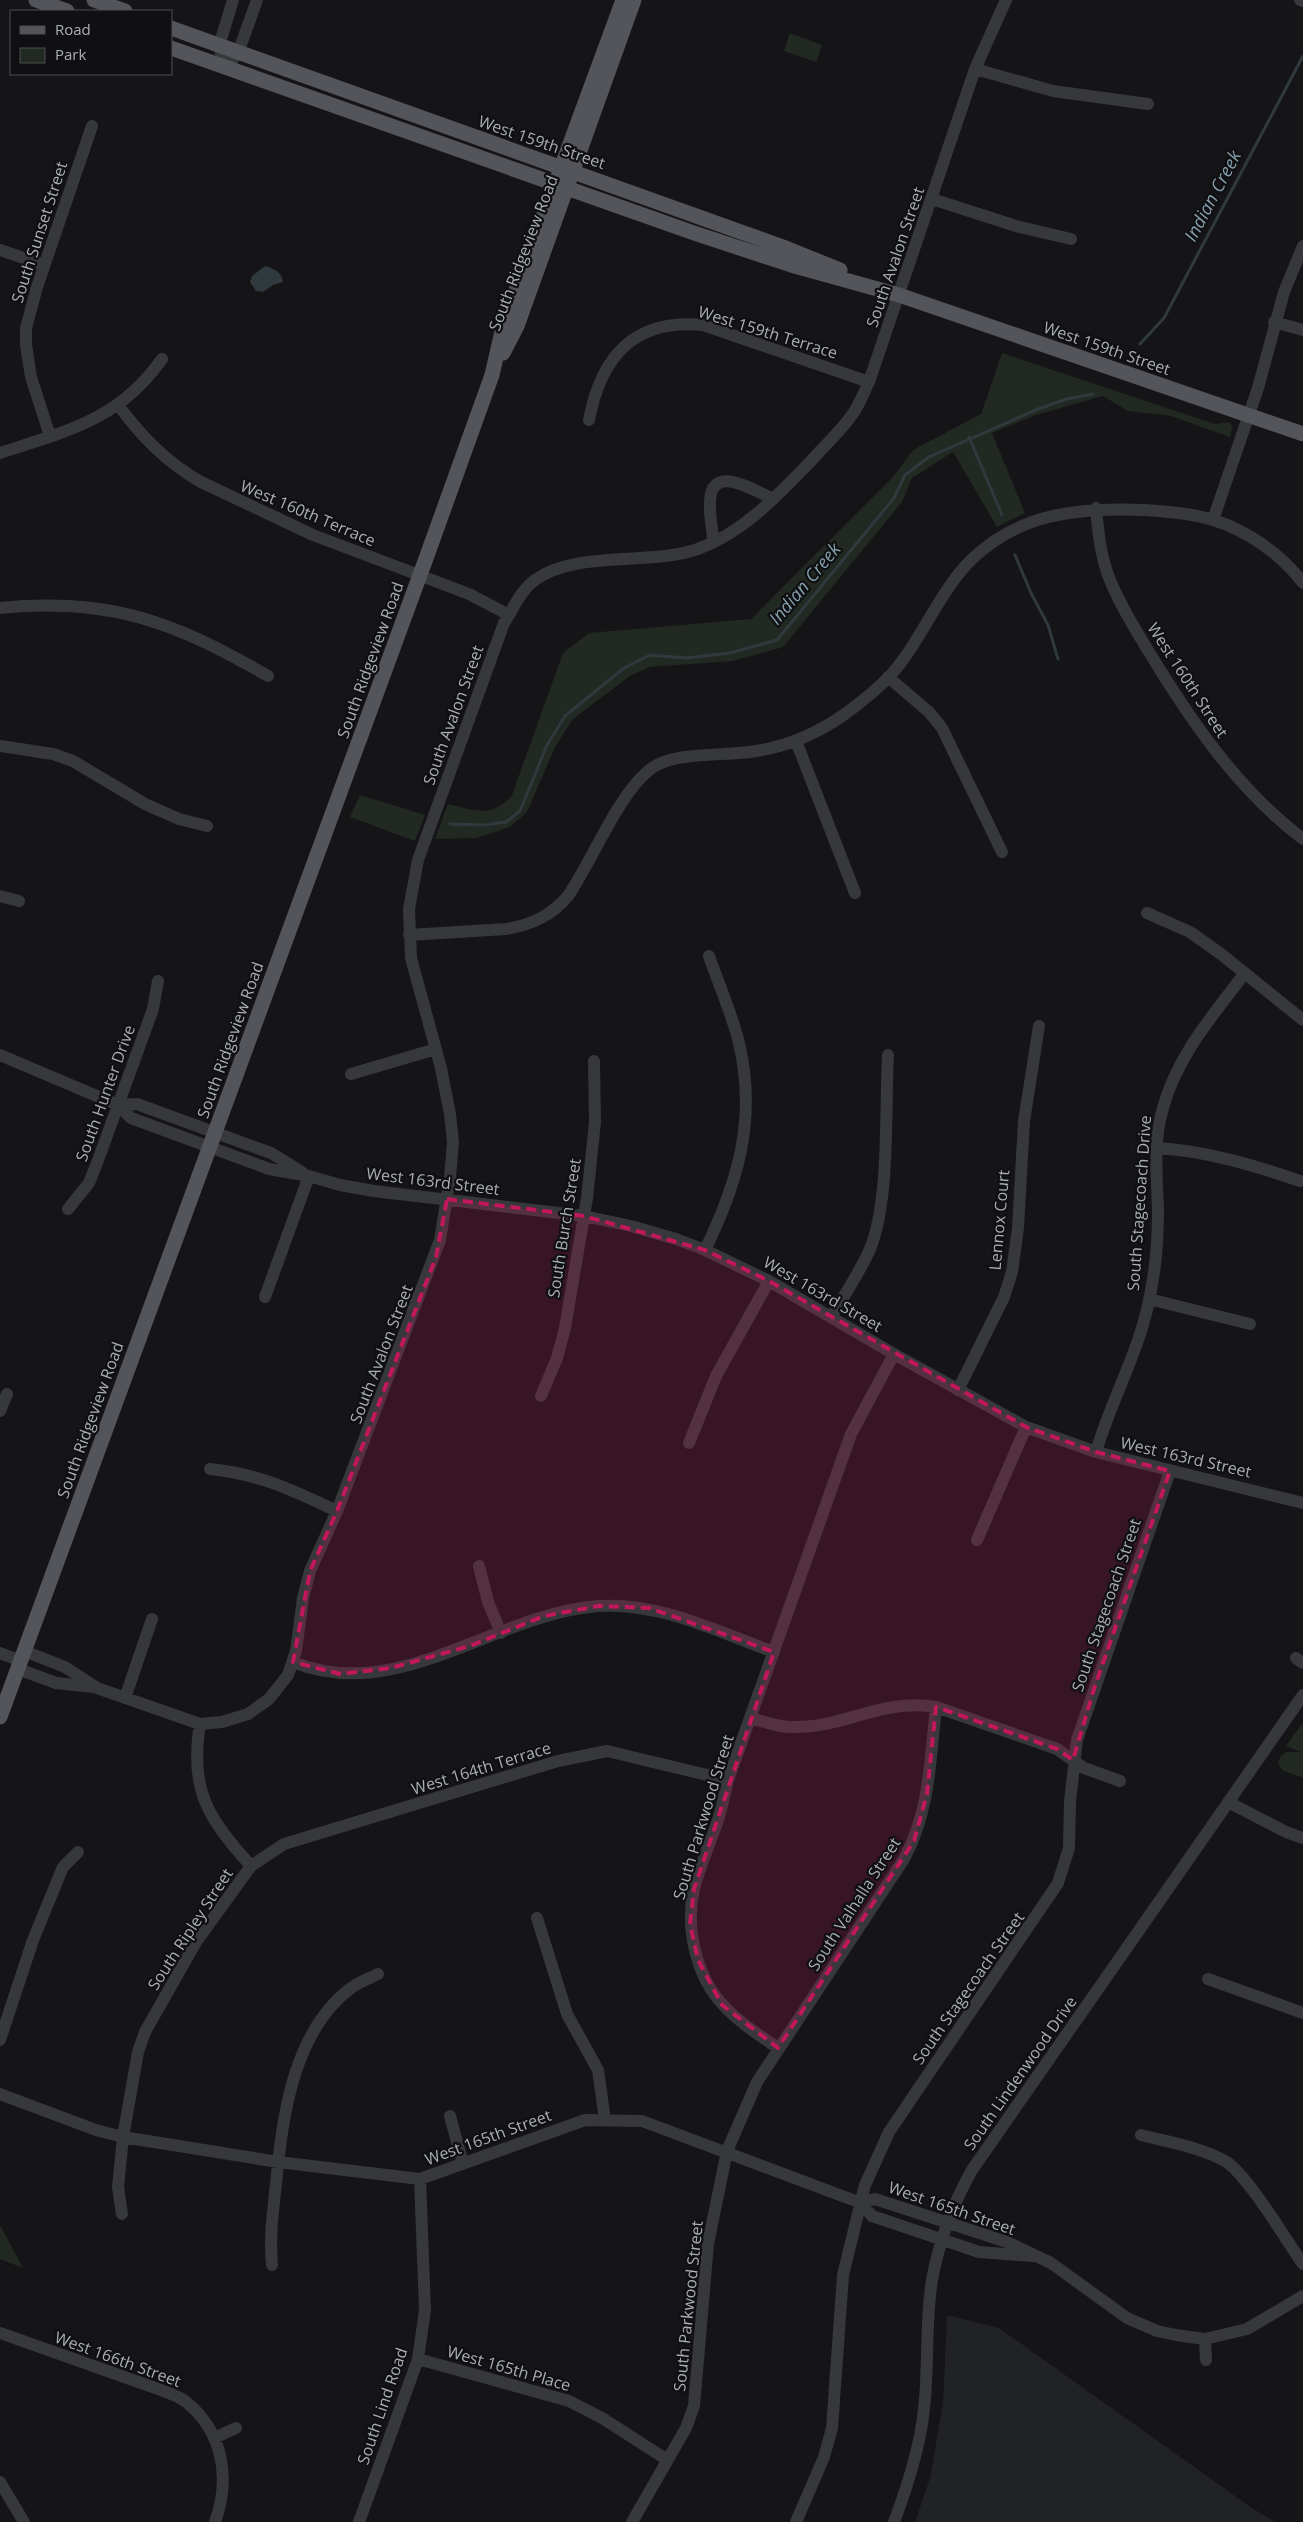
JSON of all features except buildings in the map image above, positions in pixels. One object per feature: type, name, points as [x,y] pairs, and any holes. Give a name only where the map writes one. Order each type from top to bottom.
[{"type":"main road","points":[[36,0],[64,10]]},
{"type":"main road","points":[[94,0],[122,10]]},
{"type":"main road","name":"South Ridgeview Road","points":[[567,170],[623,0]]},
{"type":"main road","name":"South Ridgeview Road","points":[[0,1717],[211,1139],[420,576],[492,374],[517,326],[561,186],[634,0]]},
{"type":"main road","name":"West 159th Street","points":[[172,28],[790,249],[899,295]]},
{"type":"main road","name":"West 159th Street","points":[[172,48],[773,259],[899,295],[1303,434]]},
{"type":"street","points":[[225,68],[220,46],[232,0]]},
{"type":"street","points":[[225,68],[238,53],[257,0]]},
{"type":"street","name":"South Avalon Street","points":[[200,1724],[222,1722],[248,1714],[259,1707],[280,1687],[293,1662],[310,1571],[337,1511],[436,1258],[448,1199],[453,1142],[446,1090],[414,970],[409,935],[409,903],[418,860],[504,623],[518,597],[534,580],[556,568],[602,561],[658,558],[697,549],[713,542],[757,514],[838,432],[854,412],[869,382],[975,68],[1006,0]]},
{"type":"street","points":[[975,68],[1052,91],[1148,104]]},
{"type":"street","name":"South Sunset Street","points":[[50,436],[31,377],[26,346],[30,310],[92,126]]},
{"type":"street","points":[[932,200],[1007,224],[1071,239]]},
{"type":"street","points":[[1213,520],[1265,364],[1274,322],[1303,246]]},
{"type":"street","points":[[0,250],[44,265]]},
{"type":"street","points":[[1274,322],[1303,330]]},
{"type":"street","name":"West 159th Terrace","points":[[589,420],[596,394],[613,358],[636,336],[664,325],[684,323],[703,325],[869,382]]},
{"type":"street","points":[[0,453],[88,422],[118,405],[141,386],[162,359]]},
{"type":"street","name":"West 160th Terrace","points":[[118,405],[153,448],[184,472],[201,482],[313,536],[469,594],[509,616]]},
{"type":"street","points":[[713,542],[710,496],[717,483],[724,480],[731,481],[773,499]]},
{"type":"street","points":[[409,935],[506,929],[534,922],[559,906],[568,896],[632,788],[653,767],[674,759],[742,754],[796,741],[846,713],[888,677],[955,578],[984,550],[1017,529],[1032,522],[1050,516],[1096,508],[1168,512],[1213,520],[1259,542],[1279,558],[1303,583]]},
{"type":"street","name":"West 160th Street","points":[[1096,508],[1099,539],[1113,587],[1168,683],[1216,753],[1276,819],[1303,839]]},
{"type":"street","points":[[0,608],[30,605],[79,606],[119,611],[148,618],[203,640],[268,676]]},
{"type":"street","points":[[888,677],[929,712],[942,728],[1002,852]]},
{"type":"street","points":[[796,741],[855,893]]},
{"type":"street","points":[[0,746],[38,751],[73,761],[145,804],[179,819],[207,826]]},
{"type":"street","points":[[0,896],[20,901]]},
{"type":"street","points":[[1147,913],[1190,932],[1303,1020]]},
{"type":"street","points":[[705,1250],[723,1212],[739,1163],[745,1136],[746,1108],[746,1086],[739,1042],[709,956]]},
{"type":"street","name":"South Stagecoach Drive","points":[[1096,1452],[1105,1423],[1139,1338],[1149,1299],[1158,1213],[1157,1148],[1162,1109],[1175,1073],[1196,1036],[1245,973]]},
{"type":"street","name":"South Hunter Drive","points":[[68,1210],[89,1183],[153,1009],[158,981]]},
{"type":"street","name":"Lennox Court","points":[[958,1390],[1004,1297],[1012,1272],[1018,1228],[1022,1148],[1039,1026]]},
{"type":"street","points":[[352,1074],[436,1049]]},
{"type":"street","name":"West 163rd Street","points":[[0,1055],[118,1105],[131,1118],[211,1139],[269,1169],[308,1176],[374,1192],[584,1216],[630,1226],[705,1250],[769,1281],[832,1316],[894,1354],[1026,1427],[1096,1452],[1170,1471],[1225,1482],[1303,1503]]},
{"type":"street","points":[[832,1316],[863,1262],[876,1230],[884,1168],[888,1055]]},
{"type":"street","name":"South Burch Street","points":[[541,1396],[557,1358],[565,1328],[584,1216],[595,1122],[594,1060]]},
{"type":"street","points":[[1157,1148],[1188,1150],[1241,1161],[1300,1181]]},
{"type":"street","points":[[265,1297],[308,1176]]},
{"type":"street","points":[[689,1443],[716,1376],[769,1281]]},
{"type":"street","points":[[1149,1299],[1250,1324]]},
{"type":"street","name":"South Parkwood Street","points":[[632,2522],[666,2459],[686,2428],[694,2406],[708,2244],[727,2151],[757,2082],[778,2048],[740,2021],[722,2004],[707,1980],[692,1939],[690,1924],[694,1888],[719,1817],[728,1780],[851,1434],[894,1354]]},
{"type":"street","points":[[0,1411],[8,1394]]},
{"type":"street","points":[[977,1540],[1026,1427]]},
{"type":"street","points":[[210,1468],[242,1472],[264,1478],[337,1511]]},
{"type":"street","name":"South Stagecoach Street","points":[[796,2522],[824,2457],[832,2428],[842,2275],[865,2185],[889,2132],[1058,1883],[1069,1848],[1074,1760],[1077,1740],[1170,1471]]},
{"type":"street","points":[[479,1566],[488,1602],[501,1633]]},
{"type":"street","points":[[293,1662],[320,1671],[356,1673],[421,1661],[561,1612],[599,1606],[649,1608],[774,1652]]},
{"type":"street","points":[[125,1698],[152,1619]]},
{"type":"street","points":[[0,1653],[21,1660],[65,1667],[97,1688]]},
{"type":"street","points":[[21,1660],[56,1683],[97,1688],[200,1724],[197,1766],[205,1803],[214,1823],[251,1866]]},
{"type":"street","name":"South Lindenwood Drive","points":[[894,2522],[911,2476],[921,2434],[932,2280],[954,2203],[972,2170],[1303,1695]]},
{"type":"street","points":[[750,1718],[795,1728],[818,1725],[896,1705],[918,1704],[936,1707],[1058,1749],[1084,1768],[1120,1781]]},
{"type":"street","name":"South Valhalla Street","points":[[778,2048],[899,1867],[914,1841],[927,1794],[936,1707]]},
{"type":"street","name":"West 164th Terrace","points":[[251,1866],[284,1844],[558,1762],[607,1751],[728,1780]]},
{"type":"street","points":[[1228,1802],[1286,1832],[1303,1838]]},
{"type":"street","points":[[0,2040],[33,1940],[64,1867],[78,1852]]},
{"type":"street","name":"South Ripley Street","points":[[122,2214],[118,2187],[123,2137],[138,2052],[148,2026],[196,1942],[251,1866]]},
{"type":"street","points":[[537,1918],[567,2014],[598,2070],[605,2120]]},
{"type":"street","points":[[272,2265],[270,2240],[281,2128],[290,2086],[306,2047],[326,2013],[351,1987],[378,1974]]},
{"type":"street","points":[[1208,1979],[1303,2013]]},
{"type":"street","name":"West 165th Street","points":[[0,2094],[96,2130],[123,2137],[278,2162],[420,2179],[586,2120],[642,2121],[727,2151],[861,2203],[872,2216],[980,2252],[1032,2256]]},
{"type":"street","points":[[450,2116],[462,2164]]},
{"type":"street","points":[[1141,2135],[1206,2152],[1226,2162],[1240,2174],[1303,2264]]},
{"type":"street","name":"South Lind Road","points":[[359,2522],[418,2359],[424,2310],[420,2179]]},
{"type":"street","name":"West 165th Street","points":[[861,2203],[875,2199],[1007,2242],[1032,2256],[1051,2263],[1127,2318],[1157,2331],[1205,2339]]},
{"type":"street","points":[[1206,2360],[1205,2339],[1247,2328],[1303,2296]]},
{"type":"street","name":"West 166th Street","points":[[0,2333],[160,2390],[183,2400],[195,2410],[219,2448],[224,2484],[215,2522]]},
{"type":"street","name":"West 165th Place","points":[[418,2359],[569,2401],[602,2418],[666,2459]]},
{"type":"street","points":[[214,2438],[236,2428]]},
{"type":"street","points":[[0,2482],[24,2522]]},
{"type":"highlighted area","points":[[447,1199],[584,1216],[705,1250],[769,1281],[1026,1427],[1096,1452],[1170,1471],[1094,1689],[1073,1760],[1057,1749],[936,1707],[927,1794],[914,1841],[778,2048],[722,2005],[698,1960],[690,1924],[694,1889],[774,1652],[649,1608],[599,1606],[544,1616],[470,1646],[391,1668],[340,1674],[293,1662],[310,1571],[337,1511],[436,1257]]},
{"type":"shaded area","points":[[265,266],[279,273],[283,282],[273,285],[263,292],[256,291],[250,282],[252,276]]},
{"type":"shaded area","points":[[947,2315],[999,2328],[1249,2506],[1275,2522],[915,2522],[930,2478],[943,2403]]},
{"type":"green space","points":[[790,33],[822,45],[816,62],[784,51]]},
{"type":"green space","points":[[1002,353],[1215,424],[1230,422],[1232,427],[1230,437],[1171,416],[1128,411],[1103,396],[1036,415],[992,433],[1025,513],[997,527],[953,452],[912,478],[902,502],[783,647],[733,661],[650,667],[630,676],[573,719],[555,747],[527,812],[510,827],[476,838],[435,839],[448,804],[474,810],[490,810],[505,803],[512,795],[563,653],[589,633],[751,619],[893,477],[913,450],[981,414]]},
{"type":"green space","points":[[360,795],[425,815],[415,841],[350,817]]},
{"type":"green space","points":[[1303,1722],[1303,1778],[1282,1770],[1278,1763],[1280,1757],[1286,1752],[1301,1752],[1286,1746]]},
{"type":"green space","points":[[0,2225],[23,2268],[0,2259]]},
{"type":"waterway","name":"Indian Creek","points":[[1140,344],[1164,318],[1303,56]]},
{"type":"waterway","name":"Indian Creek","points":[[450,824],[484,825],[506,822],[520,811],[547,745],[565,716],[624,668],[650,655],[686,658],[730,653],[777,640],[894,498],[905,475],[929,457],[1038,409],[1067,399],[1093,394]]},
{"type":"waterway","points":[[969,437],[1002,515]]},
{"type":"waterway","points":[[1015,555],[1031,593],[1048,625],[1058,659]]}]
